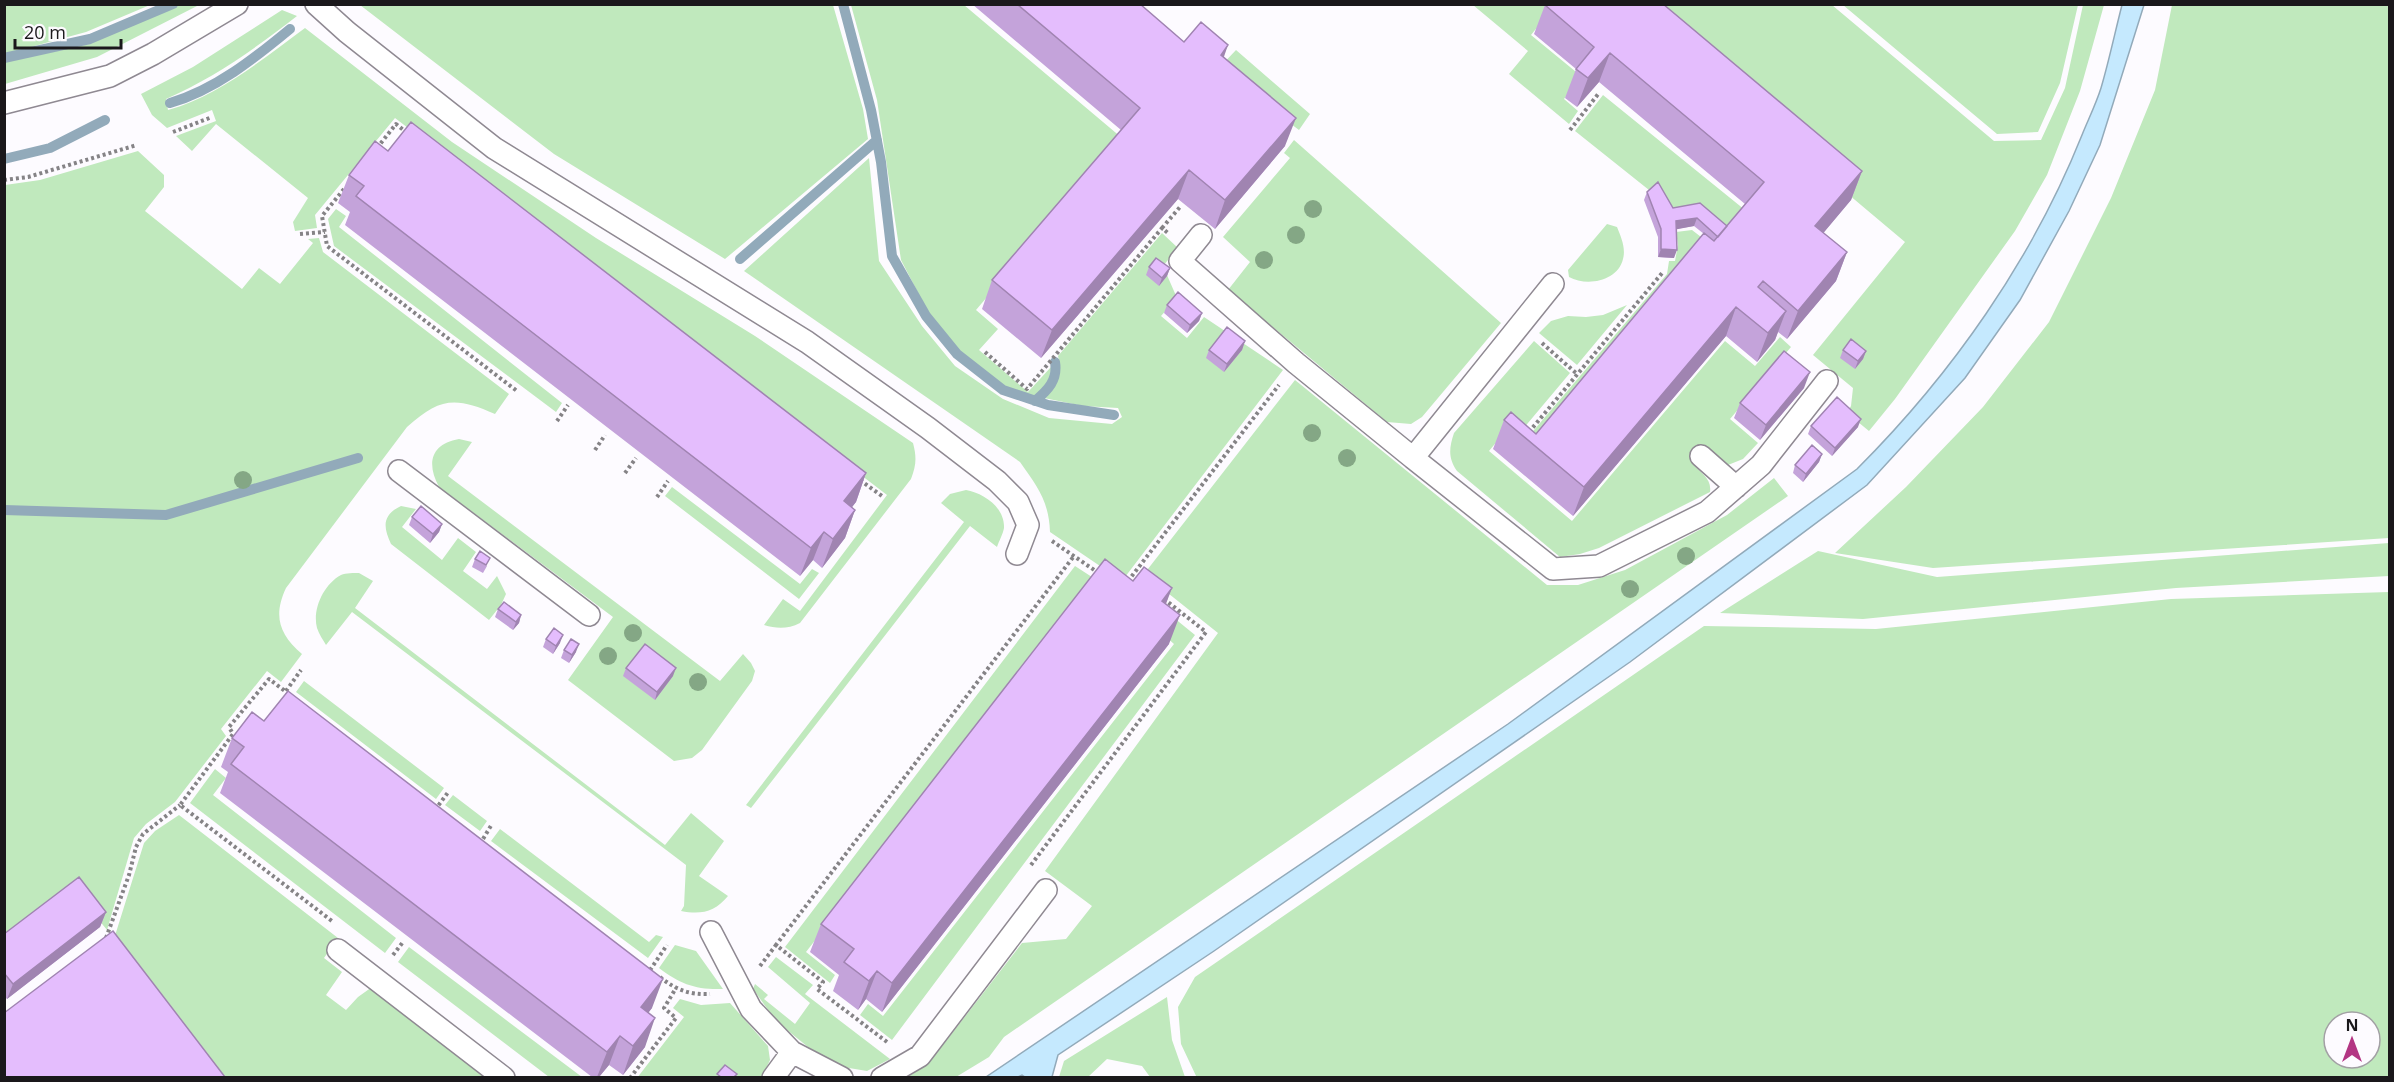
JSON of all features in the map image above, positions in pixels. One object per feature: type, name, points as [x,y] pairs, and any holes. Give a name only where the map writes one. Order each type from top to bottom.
[{"type":"lane","points":[[4,103],[110,76],[153,54],[237,4]]},
{"type":"lane","points":[[316,4],[347,32],[494,148],[807,342],[928,428],[997,481],[1018,502],[1028,525],[1017,554]]},
{"type":"lane","points":[[1194,244],[1180,261],[1296,363],[1553,569],[1599,566],[1707,512],[1761,465],[1827,381]]},
{"type":"lane","points":[[1413,458],[1553,284]]},
{"type":"lane","points":[[1701,456],[1736,487]]},
{"type":"lane","points":[[399,471],[589,615]]},
{"type":"lane","points":[[882,1077],[920,1056],[1046,890]]},
{"type":"lane","points":[[711,932],[751,1009],[792,1052],[842,1077]]},
{"type":"lane","points":[[338,950],[504,1077]]},
{"type":"lane","points":[[773,1077],[792,1052]]},
{"type":"path","points":[[1570,130],[1599,93]]},
{"type":"path","points":[[173,132],[212,117]]},
{"type":"path","points":[[374,152],[396,124],[415,139]]},
{"type":"path","points":[[4,180],[28,177],[137,145]]},
{"type":"path","points":[[352,180],[322,216],[327,246],[518,391]]},
{"type":"path","points":[[986,352],[1027,389],[1180,207]]},
{"type":"path","points":[[1162,228],[1194,244]]},
{"type":"path","points":[[300,234],[325,232]]},
{"type":"path","points":[[1525,436],[1664,272]]},
{"type":"path","points":[[1540,341],[1577,374]]},
{"type":"path","points":[[1122,590],[1296,363]]},
{"type":"path","points":[[557,421],[568,405]]},
{"type":"path","points":[[595,450],[605,435]]},
{"type":"path","points":[[625,473],[636,458]]},
{"type":"path","points":[[853,474],[882,496]]},
{"type":"path","points":[[657,497],[668,481]]},
{"type":"path","points":[[1044,536],[1102,576]]},
{"type":"path","points":[[667,945],[650,970],[676,988],[694,995],[731,993],[740,990],[749,982],[1074,556]]},
{"type":"path","points":[[1133,574],[1142,581]]},
{"type":"path","points":[[1029,868],[1206,632],[1160,596]]},
{"type":"path","points":[[286,691],[301,670]]},
{"type":"path","points":[[106,940],[129,875],[136,847],[143,834],[180,805],[233,734],[229,727],[269,679],[295,698]]},
{"type":"path","points":[[430,816],[449,791]]},
{"type":"path","points":[[428,800],[446,814]]},
{"type":"path","points":[[180,805],[340,927]]},
{"type":"path","points":[[477,847],[492,824]]},
{"type":"path","points":[[473,834],[491,848]]},
{"type":"path","points":[[387,963],[403,942]]},
{"type":"path","points":[[776,945],[823,982],[817,989],[894,1048]]},
{"type":"path","points":[[630,1077],[676,1018],[664,1008],[676,988]]},
{"type":"green space","points":[[5,4],[150,5],[86,32],[5,54]]},
{"type":"green space","points":[[179,5],[199,5],[97,57],[5,84],[5,62],[89,44]]},
{"type":"green space","points":[[360,5],[833,5],[863,109],[868,139],[725,259],[554,154]]},
{"type":"green space","points":[[851,5],[964,5],[1122,138],[976,310],[998,329],[979,350],[1028,392],[1051,367],[1050,377],[1046,384],[1033,397],[1004,386],[960,351],[929,314],[901,260],[877,100]]},
{"type":"green space","points":[[1473,5],[1555,5],[1531,35],[1581,76],[1564,99],[1578,111],[1569,124],[1509,74],[1528,51]]},
{"type":"green space","points":[[1623,5],[1832,5],[1994,141],[2041,140],[2065,88],[2083,5],[2104,5],[2080,91],[2047,175],[2015,231],[1895,399],[1869,431],[1847,413],[1851,406],[1853,388],[1813,355],[1905,242]]},
{"type":"green space","points":[[1843,5],[2078,5],[2060,83],[2038,132],[1997,134]]},
{"type":"green space","points":[[2172,5],[2389,5],[2389,538],[1933,568],[1835,553],[1906,487],[1983,407],[2049,322],[2111,198],[2155,90]]},
{"type":"green space","points":[[282,10],[297,16],[234,62],[166,99],[168,110],[205,96],[222,86],[305,28],[452,142],[596,238],[755,336],[913,443],[915,462],[911,479],[800,623],[782,628],[764,625],[783,599],[800,611],[887,495],[395,118],[315,215],[317,228],[295,231],[293,222],[308,198],[216,124],[192,151],[176,136],[216,121],[212,110],[167,128],[152,115],[141,94],[193,67]]},
{"type":"green space","points":[[1236,50],[1310,114],[1299,130],[1218,69]]},
{"type":"green space","points":[[1603,95],[1745,210],[1727,234],[1671,212],[1649,190],[1575,131]]},
{"type":"green space","points":[[1294,140],[1501,323],[1422,417],[1411,424],[1387,422],[1228,290],[1250,262],[1223,237],[1290,158],[1284,153]]},
{"type":"green space","points":[[138,151],[164,175],[164,187],[145,211],[242,289],[259,268],[280,284],[313,243],[308,239],[319,238],[323,252],[509,394],[495,414],[469,404],[448,403],[438,405],[418,417],[407,427],[286,588],[280,607],[280,624],[288,639],[302,654],[281,682],[267,671],[221,729],[226,736],[175,802],[146,824],[134,838],[107,930],[73,888],[5,941],[5,185],[40,180]]},
{"type":"green space","points":[[869,158],[879,261],[922,326],[955,366],[1003,399],[1049,418],[1112,424],[1122,417],[1118,408],[1083,406],[1044,398],[1053,389],[1058,379],[1058,356],[1162,233],[1178,248],[1163,266],[1177,298],[1161,316],[1187,338],[1204,317],[1283,370],[1122,581],[1050,532],[1045,503],[1020,462],[744,271]]},
{"type":"green space","points":[[336,209],[346,216],[339,227],[562,403],[556,412],[334,246],[328,219]]},
{"type":"green space","points":[[1607,224],[1617,227],[1621,239],[1624,255],[1620,266],[1608,277],[1593,282],[1584,282],[1569,277],[1568,270]]},
{"type":"green space","points":[[1692,230],[1714,247],[1525,456],[1517,450],[1667,274],[1669,261],[1675,261],[1678,245],[1676,232]]},
{"type":"green space","points":[[1627,305],[1577,365],[1539,333],[1551,321],[1568,316],[1603,315]]},
{"type":"green space","points":[[1780,337],[1791,347],[1730,419],[1758,443],[1743,459],[1728,465],[1707,447],[1693,464],[1708,480],[1710,492],[1599,548],[1560,557],[1457,471],[1452,462],[1450,448],[1454,433],[1534,341],[1570,373],[1512,442],[1503,434],[1489,451],[1572,521],[1725,341],[1755,366]]},
{"type":"green space","points":[[1295,380],[1547,585],[1578,585],[1625,570],[1727,515],[1774,478],[1788,496],[1004,1037],[989,1057],[956,1077],[906,1078],[929,1063],[1022,943],[1066,939],[1092,906],[1045,871],[1218,633],[1144,574]]},
{"type":"green space","points":[[459,439],[472,442],[448,476],[720,681],[743,654],[751,663],[755,671],[752,681],[702,750],[692,758],[674,761],[568,680],[613,617],[439,487],[433,470],[434,456],[442,445]]},
{"type":"green space","points":[[672,487],[800,584],[812,569],[819,573],[799,599],[665,496]]},
{"type":"green space","points":[[966,490],[979,494],[992,502],[1001,514],[1004,528],[997,547],[970,526],[751,808],[746,805],[964,522],[941,503],[950,494]]},
{"type":"green space","points":[[401,506],[416,509],[402,527],[442,560],[458,538],[476,552],[463,571],[487,589],[497,576],[506,594],[501,605],[489,620],[391,544],[386,527],[387,517]]},
{"type":"green space","points":[[2389,543],[2389,576],[2176,588],[1863,619],[1720,613],[1818,551],[1937,577]]},
{"type":"green space","points":[[1075,566],[1095,579],[806,952],[835,975],[830,983],[785,947]]},
{"type":"green space","points":[[359,573],[373,581],[355,608],[665,845],[691,813],[724,841],[699,876],[728,896],[718,906],[707,911],[695,913],[681,911],[684,906],[686,865],[352,612],[326,645],[316,621],[321,598],[329,584],[341,575]]},
{"type":"green space","points":[[2389,592],[2389,1077],[1197,1078],[1181,1044],[1178,1007],[1195,977],[1704,626],[1876,629],[2171,599]]},
{"type":"green space","points":[[1168,613],[1195,635],[892,1040],[860,1015],[868,1004],[883,1016],[1174,644],[1157,629]]},
{"type":"green space","points":[[304,681],[444,788],[436,799],[296,692]]},
{"type":"green space","points":[[215,769],[226,778],[213,795],[396,938],[385,953],[190,803]]},
{"type":"green space","points":[[453,795],[487,821],[480,831],[445,805]]},
{"type":"green space","points":[[179,815],[338,938],[324,958],[342,972],[326,995],[346,1010],[372,987],[487,1077],[217,1077],[113,942],[144,843],[155,831]]},
{"type":"green space","points":[[500,829],[649,942],[656,935],[663,937],[648,958],[491,841]]},
{"type":"green space","points":[[675,945],[696,951],[723,989],[689,985],[659,968]]},
{"type":"green space","points":[[409,947],[582,1077],[549,1077],[398,962]]},
{"type":"green space","points":[[776,957],[813,985],[805,994],[890,1059],[867,1071],[843,1067],[808,1047],[776,1021],[753,989],[755,984],[768,995],[764,999],[795,1024],[810,1003],[768,967]]},
{"type":"green space","points":[[1167,997],[1172,1040],[1185,1077],[1150,1077],[1142,1066],[1107,1059],[1088,1077],[1059,1077],[1064,1061]]},
{"type":"green space","points":[[680,999],[701,1005],[730,1003],[768,1046],[770,1060],[762,1077],[637,1078],[684,1017],[673,1008]]},
{"type":"water","points":[[2122,5],[2144,5],[2100,145],[2069,211],[2020,300],[1965,378],[1867,485],[1630,662],[1214,951],[1058,1055],[1052,1077],[1022,1075],[986,1077],[1508,724],[1857,469],[1892,433],[1957,355],[2014,271],[2062,181],[2097,100]]},
{"type":"building","points":[[1017,4],[1140,4],[1184,42],[1201,22],[1228,45],[1221,55],[1296,118],[1225,200],[1189,170],[1052,330],[992,280],[1140,108]]},
{"type":"building","points":[[1546,4],[1663,4],[1862,171],[1815,226],[1847,252],[1798,311],[1763,281],[1758,287],[1786,311],[1768,333],[1736,307],[1584,487],[1504,420],[1511,412],[1536,434],[1704,233],[1714,241],[1764,182],[1610,53],[1588,78],[1576,69],[1594,47]]},
{"type":"building","points":[[411,122],[866,473],[844,501],[855,510],[833,539],[824,532],[811,548],[356,196],[364,186],[349,175],[375,141],[388,151]]},
{"type":"building","points":[[1658,182],[1673,208],[1700,203],[1727,226],[1718,237],[1697,218],[1676,221],[1677,250],[1661,249],[1661,229],[1647,192]]},
{"type":"building","points":[[1156,258],[1170,268],[1162,278],[1149,267]]},
{"type":"building","points":[[1178,292],[1202,313],[1190,325],[1167,305]]},
{"type":"building","points":[[1227,327],[1245,341],[1227,364],[1209,350]]},
{"type":"building","points":[[1851,339],[1866,351],[1858,361],[1843,350]]},
{"type":"building","points":[[1784,351],[1810,372],[1766,425],[1740,403]]},
{"type":"building","points":[[1837,397],[1861,419],[1835,448],[1811,426]]},
{"type":"building","points":[[1812,445],[1822,454],[1806,474],[1795,465]]},
{"type":"building","points":[[421,506],[442,524],[433,534],[412,517]]},
{"type":"building","points":[[480,551],[490,558],[486,565],[475,559]]},
{"type":"building","points":[[1105,559],[1133,581],[1144,567],[1172,588],[1162,601],[1180,615],[892,983],[877,971],[869,981],[844,962],[854,949],[821,924]]},
{"type":"building","points":[[504,602],[521,615],[516,622],[498,609]]},
{"type":"building","points":[[554,628],[563,635],[556,646],[546,639]]},
{"type":"building","points":[[571,639],[579,644],[572,655],[564,650]]},
{"type":"building","points":[[645,644],[676,668],[657,692],[626,668]]},
{"type":"building","points":[[288,691],[663,979],[641,1007],[655,1018],[633,1046],[620,1036],[607,1052],[231,764],[244,747],[232,738],[252,712],[264,721]]},
{"type":"building","points":[[79,877],[106,912],[13,984],[4,973],[4,934]]},
{"type":"building","points":[[113,931],[225,1077],[4,1077],[4,1013]]},
{"type":"building","points":[[725,1065],[737,1074],[734,1077],[721,1077],[717,1074]]},
{"type":"waterway","points":[[4,58],[90,39],[173,4]]},
{"type":"waterway","points":[[843,4],[871,110],[881,162],[892,256],[926,316],[957,354],[1003,390],[1048,405],[1114,415]]},
{"type":"waterway","points":[[170,103],[219,82],[249,62],[290,29]]},
{"type":"waterway","points":[[4,159],[50,148],[105,120]]},
{"type":"waterway","points":[[740,259],[877,140]]},
{"type":"waterway","points":[[1035,401],[1051,384],[1055,374],[1055,362]]},
{"type":"waterway","points":[[4,510],[166,515],[358,458]]}]
